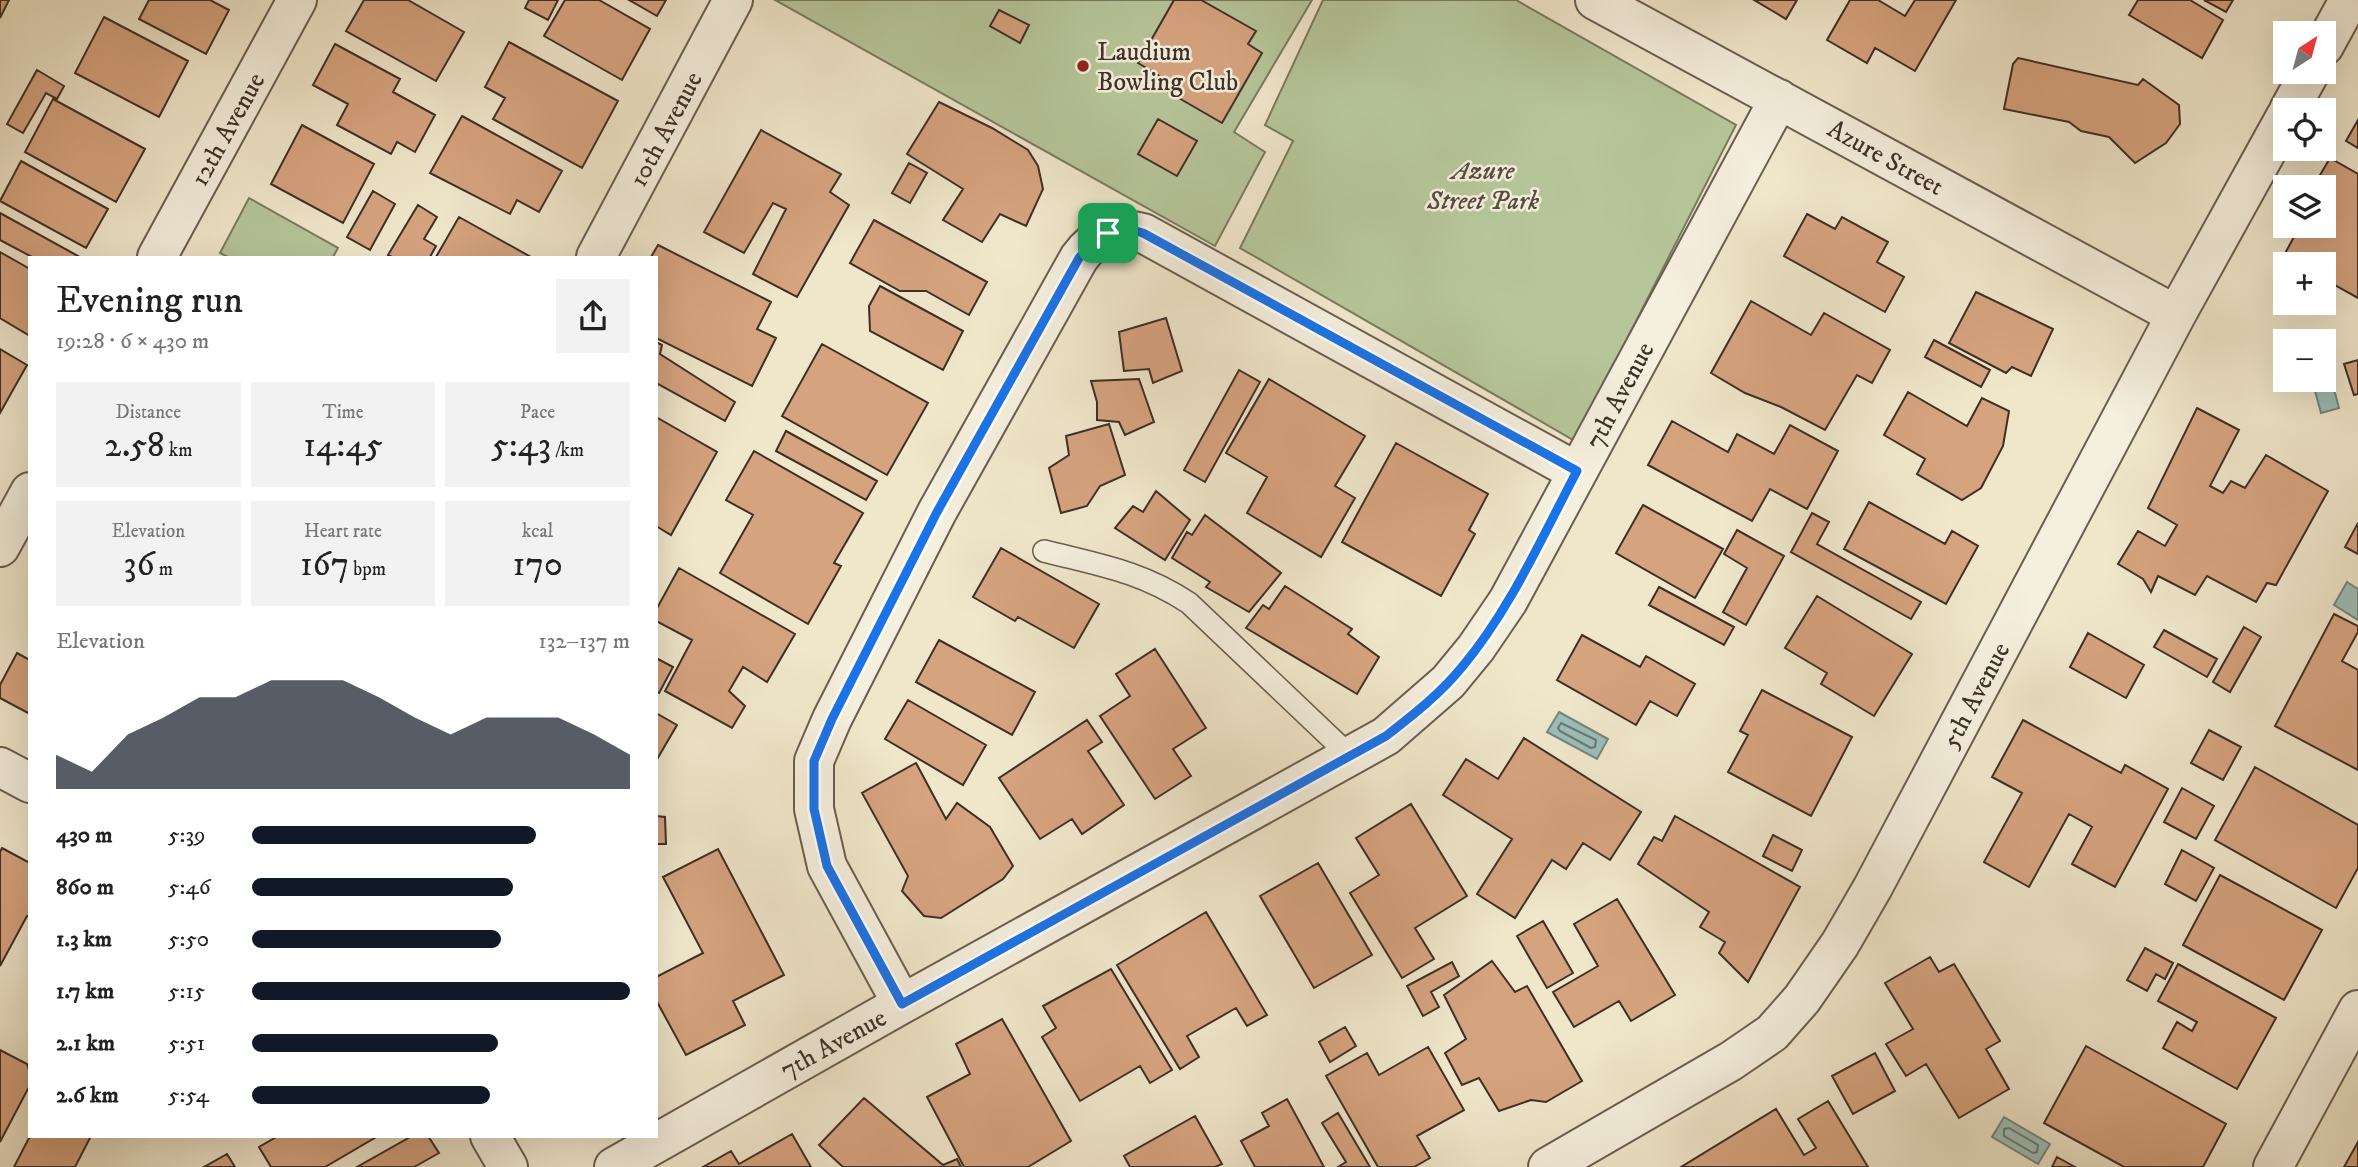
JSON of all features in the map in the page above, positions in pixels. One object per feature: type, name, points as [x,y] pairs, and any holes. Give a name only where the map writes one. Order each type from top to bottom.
[{"type":"street","name":"12th Avenue","points":[[159,256],[297,0]]},
{"type":"street","name":"10th Avenue","points":[[598,256],[733,0]]},
{"type":"street","name":"Azure Street","points":[[1595,0],[2176,315]]},
{"type":"street","points":[[2336,24],[2349,0]]},
{"type":"street","name":"7th Avenue","points":[[614,1167],[1386,736],[1432,699],[1464,666],[1507,601],[1779,99]]},
{"type":"street","name":"5th Avenue","points":[[1548,1167],[1753,1047],[1787,1018],[1802,999],[1840,944],[1873,887],[2176,315],[2273,140]]},
{"type":"street","points":[[902,1004],[827,866],[814,809],[814,761],[832,719],[937,512],[1079,258],[1096,241],[1108,233],[1121,230],[1143,233],[1577,471]]},
{"type":"street","points":[[0,547],[28,496]]},
{"type":"street","points":[[0,766],[28,782]]},
{"type":"street","points":[[2273,1167],[2358,1010]]},
{"type":"street","points":[[491,1138],[508,1167]]},
{"type":"lane","points":[[1044,551],[1132,573],[1172,592],[1188,603],[1350,756]]},
{"type":"green space","name":"Laudium Bowling Club","points":[[775,0],[1312,0],[1234,132],[1265,152],[1215,246]]},
{"type":"green space","name":"Azure Street Park","points":[[1323,0],[1516,0],[1736,125],[1575,441],[1240,248],[1293,141],[1265,125]]},
{"type":"green space","points":[[249,198],[338,248],[334,256],[226,256],[220,253]]},
{"type":"water","points":[[2315,392],[2335,392],[2339,408],[2321,413]]},
{"type":"water","points":[[2347,582],[2358,589],[2358,620],[2334,605]]},
{"type":"water","points":[[1559,712],[1608,739],[1597,759],[1547,732]]},
{"type":"water","points":[[2004,1117],[2050,1144],[2038,1164],[1992,1137]]},
{"type":"building","points":[[0,0],[9,0],[0,18]]},
{"type":"building","points":[[149,0],[210,0],[229,10],[206,54],[139,19]]},
{"type":"building","points":[[364,0],[408,0],[464,32],[436,81],[346,31]]},
{"type":"building","points":[[529,0],[558,0],[548,20],[525,8]]},
{"type":"building","points":[[565,0],[599,0],[650,29],[622,80],[544,36]]},
{"type":"building","points":[[629,0],[666,0],[657,16]]},
{"type":"building","points":[[1174,0],[1201,0],[1256,31],[1248,44],[1262,53],[1222,123],[1158,86],[1163,78],[1138,63]]},
{"type":"building","points":[[1754,0],[1797,0],[1786,19]]},
{"type":"building","points":[[1850,0],[1878,0],[1905,16],[1915,0],[1956,0],[1915,71],[1875,48],[1867,63],[1827,40]]},
{"type":"building","points":[[2138,0],[2190,0],[2223,20],[2202,58],[2129,15]]},
{"type":"building","points":[[2204,0],[2233,0],[2226,12]]},
{"type":"building","points":[[999,10],[1029,25],[1020,43],[990,26]]},
{"type":"building","points":[[104,17],[188,61],[159,117],[75,73]]},
{"type":"building","points":[[509,42],[618,101],[582,168],[493,119],[505,98],[485,87]]},
{"type":"building","points":[[335,44],[400,79],[393,92],[435,115],[415,152],[397,142],[391,154],[337,125],[348,104],[313,85]]},
{"type":"building","points":[[2018,58],[2138,85],[2143,79],[2179,105],[2180,124],[2166,143],[2135,163],[2109,137],[2081,131],[2069,122],[2004,109],[2013,64]]},
{"type":"building","points":[[37,70],[64,86],[57,99],[46,93],[23,133],[7,124]]},
{"type":"building","points":[[53,99],[145,149],[116,202],[25,152]]},
{"type":"building","points":[[939,102],[992,128],[1028,150],[1038,166],[1043,189],[1026,226],[1000,214],[982,242],[943,220],[963,189],[907,154]]},
{"type":"building","points":[[462,116],[562,171],[539,212],[517,200],[510,214],[430,173]]},
{"type":"building","points":[[1158,119],[1197,141],[1177,176],[1138,154]]},
{"type":"building","points":[[2358,120],[2358,148],[2346,141]]},
{"type":"building","points":[[302,125],[374,164],[343,223],[271,184]]},
{"type":"building","points":[[761,130],[841,174],[830,192],[849,205],[797,297],[753,274],[786,209],[773,203],[744,253],[704,232]]},
{"type":"building","points":[[21,161],[108,209],[86,248],[0,201]]},
{"type":"building","points":[[2328,161],[2335,161],[2358,174],[2358,298],[2336,286],[2336,252],[2286,252],[2293,238],[2336,238],[2336,175],[2320,175]]},
{"type":"building","points":[[909,163],[927,173],[910,203],[892,193]]},
{"type":"building","points":[[373,191],[395,204],[370,250],[347,237]]},
{"type":"building","points":[[418,205],[437,217],[424,239],[436,246],[431,256],[388,255]]},
{"type":"building","points":[[0,213],[78,256],[30,256],[0,240]]},
{"type":"building","points":[[1807,214],[1835,229],[1842,217],[1888,242],[1877,262],[1904,277],[1885,312],[1784,256]]},
{"type":"building","points":[[459,217],[529,256],[437,256]]},
{"type":"building","points":[[874,220],[987,282],[969,315],[926,291],[900,291],[850,263]]},
{"type":"building","points":[[658,245],[771,302],[757,329],[776,338],[752,386],[658,339],[658,256],[652,256]]},
{"type":"building","points":[[0,252],[28,268],[28,335],[0,318]]},
{"type":"building","points":[[880,286],[963,331],[943,370],[870,331],[869,306]]},
{"type":"building","points":[[1976,292],[2053,329],[2031,376],[2012,367],[2006,373],[1949,343]]},
{"type":"building","points":[[1751,301],[1811,335],[1824,313],[1890,350],[1872,383],[1857,375],[1825,430],[1781,407],[1745,393],[1711,373]]},
{"type":"building","points":[[1166,318],[1182,371],[1153,383],[1149,369],[1124,371],[1119,332]]},
{"type":"building","points":[[1934,340],[1990,370],[1981,387],[1925,357]]},
{"type":"building","points":[[658,343],[662,345],[660,354],[735,402],[725,421],[658,384]]},
{"type":"building","points":[[822,344],[928,403],[887,475],[782,416]]},
{"type":"building","points":[[0,349],[27,365],[0,413]]},
{"type":"building","points":[[2358,360],[2358,394],[2354,395],[2344,364]]},
{"type":"building","points":[[1239,370],[1260,382],[1205,482],[1184,470]]},
{"type":"building","points":[[1139,379],[1154,422],[1125,435],[1119,422],[1097,420],[1097,402],[1091,381]]},
{"type":"building","points":[[1269,379],[1365,436],[1335,486],[1355,498],[1321,557],[1247,513],[1267,477],[1226,453]]},
{"type":"building","points":[[1908,392],[1967,426],[1982,398],[2009,411],[2003,446],[1981,488],[1962,500],[1917,474],[1925,459],[1884,435]]},
{"type":"building","points":[[2197,408],[2239,430],[2210,486],[2223,493],[2231,481],[2245,488],[2266,455],[2328,491],[2276,585],[2267,583],[2256,602],[2207,576],[2195,595],[2158,576],[2151,592],[2143,579],[2118,564],[2138,531],[2165,546],[2177,525],[2148,508]]},
{"type":"building","points":[[658,418],[717,452],[671,535],[658,527]]},
{"type":"building","points":[[1672,421],[1728,452],[1737,434],[1774,454],[1790,425],[1838,451],[1807,509],[1770,489],[1752,521],[1648,465]]},
{"type":"building","points":[[1109,424],[1125,475],[1100,486],[1087,506],[1061,513],[1049,468],[1069,455],[1066,436]]},
{"type":"building","points":[[786,431],[877,481],[866,500],[776,451]]},
{"type":"building","points":[[1396,443],[1488,494],[1469,530],[1475,534],[1441,596],[1342,542]]},
{"type":"building","points":[[754,451],[863,513],[834,563],[841,566],[808,624],[720,573],[753,515],[726,500]]},
{"type":"building","points":[[1156,491],[1190,520],[1165,560],[1115,528],[1133,506],[1143,512]]},
{"type":"building","points":[[1869,502],[1945,544],[1952,531],[1978,546],[1946,604],[1844,549]]},
{"type":"building","points":[[1643,505],[1723,549],[1695,598],[1616,553]]},
{"type":"building","points":[[1812,513],[1829,522],[1817,544],[1921,602],[1911,619],[1791,552]]},
{"type":"building","points":[[1205,515],[1281,573],[1249,612],[1206,587],[1210,582],[1172,558],[1187,532],[1192,535]]},
{"type":"building","points":[[2358,523],[2358,554],[2345,547]]},
{"type":"building","points":[[1737,530],[1784,556],[1746,625],[1723,612],[1747,568],[1724,554]]},
{"type":"building","points":[[1001,548],[1099,604],[1074,648],[1018,617],[1015,621],[973,597]]},
{"type":"building","points":[[679,568],[795,634],[767,682],[743,667],[729,691],[745,706],[732,728],[665,691],[692,640],[658,622],[658,606]]},
{"type":"building","points":[[1285,586],[1352,629],[1348,634],[1379,657],[1357,694],[1246,628],[1263,605],[1269,609]]},
{"type":"building","points":[[1659,587],[1734,627],[1724,645],[1649,605]]},
{"type":"building","points":[[1817,596],[1912,654],[1874,716],[1821,684],[1827,673],[1785,648]]},
{"type":"building","points":[[2334,614],[2358,626],[2358,632],[2342,661],[2358,670],[2358,770],[2275,726]]},
{"type":"building","points":[[2244,627],[2261,637],[2230,692],[2213,682]]},
{"type":"building","points":[[2164,630],[2217,659],[2207,677],[2154,647]]},
{"type":"building","points":[[2088,633],[2144,665],[2126,698],[2070,667]]},
{"type":"building","points":[[1582,635],[1640,667],[1646,656],[1695,684],[1677,716],[1650,701],[1636,725],[1557,680]]},
{"type":"building","points":[[939,640],[1035,692],[1012,735],[916,682]]},
{"type":"building","points":[[1155,649],[1206,728],[1173,749],[1191,776],[1155,799],[1100,716],[1130,696],[1116,674]]},
{"type":"building","points":[[17,653],[28,659],[28,713],[0,698],[0,685]]},
{"type":"building","points":[[658,659],[673,667],[658,693]]},
{"type":"building","points":[[1762,690],[1852,737],[1811,816],[1728,772],[1748,735],[1740,731]]},
{"type":"building","points":[[908,700],[986,745],[963,785],[885,739]]},
{"type":"building","points":[[658,714],[677,725],[658,758]]},
{"type":"building","points":[[1087,720],[1102,742],[1088,751],[1124,805],[1082,834],[1072,819],[1040,839],[999,778]]},
{"type":"building","points":[[2023,720],[2121,773],[2125,765],[2168,789],[2115,887],[2072,864],[2092,827],[2069,814],[2029,887],[1984,862],[2022,793],[1992,777]]},
{"type":"building","points":[[2209,730],[2241,747],[2223,780],[2191,763]]},
{"type":"building","points":[[1524,738],[1641,812],[1610,860],[1583,843],[1566,869],[1552,860],[1515,918],[1477,894],[1512,839],[1443,795],[1466,759],[1498,779]]},
{"type":"building","points":[[916,763],[946,819],[957,803],[990,827],[1013,866],[1003,879],[941,918],[924,916],[902,891],[908,876],[862,793]]},
{"type":"building","points":[[2255,767],[2358,825],[2358,868],[2336,908],[2215,840]]},
{"type":"building","points":[[2182,788],[2214,806],[2196,839],[2164,822]]},
{"type":"building","points":[[1411,804],[1467,896],[1415,928],[1434,959],[1402,978],[1350,893],[1379,875],[1356,838]]},
{"type":"building","points":[[658,816],[665,817],[666,844],[658,844]]},
{"type":"building","points":[[1675,816],[1800,887],[1748,982],[1719,953],[1725,942],[1700,927],[1709,912],[1638,864],[1654,837],[1662,841]]},
{"type":"building","points":[[1773,835],[1802,850],[1792,871],[1763,856]]},
{"type":"building","points":[[2,848],[28,862],[28,916],[0,966]]},
{"type":"building","points":[[718,849],[784,975],[733,1001],[745,1025],[686,1055],[658,1004],[658,976],[703,953],[663,877]]},
{"type":"building","points":[[2182,850],[2214,868],[2196,901],[2165,884]]},
{"type":"building","points":[[1318,863],[1372,955],[1314,988],[1260,896]]},
{"type":"building","points":[[2220,875],[2322,930],[2284,1000],[2183,945]]},
{"type":"building","points":[[1617,899],[1675,995],[1631,1021],[1619,1001],[1574,1027],[1553,992],[1598,966],[1574,924]]},
{"type":"building","points":[[1206,912],[1267,1015],[1247,1026],[1236,1008],[1187,1036],[1199,1057],[1180,1069],[1117,965]]},
{"type":"building","points":[[1543,921],[1573,973],[1547,988],[1517,936]]},
{"type":"building","points":[[2145,948],[2173,963],[2165,979],[2156,974],[2147,991],[2127,980]]},
{"type":"building","points":[[1930,957],[1939,972],[1954,964],[2000,1041],[1986,1049],[2009,1089],[1959,1118],[1926,1064],[1906,1076],[1886,1044],[1913,1029],[1885,983]]},
{"type":"building","points":[[1492,961],[1515,992],[1527,986],[1582,1081],[1546,1102],[1531,1100],[1499,1111],[1479,1078],[1462,1085],[1445,1053],[1466,1039],[1444,995]]},
{"type":"building","points":[[1452,962],[1459,976],[1431,992],[1439,1007],[1423,1016],[1407,986]]},
{"type":"building","points":[[2178,964],[2276,1018],[2237,1089],[2163,1048],[2177,1022],[2192,1031],[2197,1022],[2158,1001]]},
{"type":"building","points":[[1111,969],[1172,1070],[1150,1083],[1140,1066],[1080,1101],[1042,1037],[1056,1028],[1043,1006]]},
{"type":"building","points":[[1002,1019],[1071,1141],[1028,1167],[964,1167],[927,1097],[970,1074],[956,1044]]},
{"type":"building","points":[[1345,1027],[1356,1046],[1330,1062],[1319,1042]]},
{"type":"building","points":[[2086,1046],[2226,1124],[2203,1167],[2124,1167],[2044,1123]]},
{"type":"building","points":[[1428,1047],[1464,1110],[1417,1136],[1430,1158],[1414,1167],[1378,1167],[1326,1076],[1367,1053],[1379,1075]]},
{"type":"building","points":[[0,1050],[27,1064],[28,1089],[0,1142]]},
{"type":"building","points":[[1875,1053],[1895,1091],[1853,1114],[1832,1076]]},
{"type":"building","points":[[864,1098],[943,1165],[957,1159],[961,1167],[843,1167],[819,1145]]},
{"type":"building","points":[[1287,1099],[1324,1167],[1255,1167],[1241,1141],[1269,1126],[1262,1113]]},
{"type":"building","points":[[1828,1101],[1868,1167],[1681,1167],[1776,1109],[1804,1155],[1816,1148],[1798,1119]]},
{"type":"building","points":[[1338,1113],[1370,1167],[1338,1167],[1346,1162],[1322,1123]]},
{"type":"building","points":[[1195,1116],[1222,1164],[1215,1167],[1130,1167],[1124,1156]]},
{"type":"building","points":[[792,1134],[811,1167],[703,1167],[731,1151],[739,1164]]},
{"type":"building","points":[[29,1138],[90,1138],[75,1167],[14,1167]]},
{"type":"building","points":[[275,1138],[375,1138],[325,1167],[271,1167],[259,1147]]},
{"type":"building","points":[[408,1138],[429,1138],[439,1153],[414,1167],[357,1167]]},
{"type":"building","points":[[2358,1142],[2358,1167],[2344,1167]]},
{"type":"building","points":[[227,1154],[235,1167],[204,1167]]},
{"type":"building","points":[[2057,1157],[2075,1167],[2052,1167]]},
{"type":"place","name":"Laudium Bowling Club","points":[[1083,66]]},
{"type":"route","points":[[1132,230],[1143,233],[1577,471],[1507,601],[1464,666],[1432,699],[1386,736],[902,1004],[827,866],[814,809],[814,761],[832,719],[937,512],[1079,258],[1108,233],[1132,230]]}]
